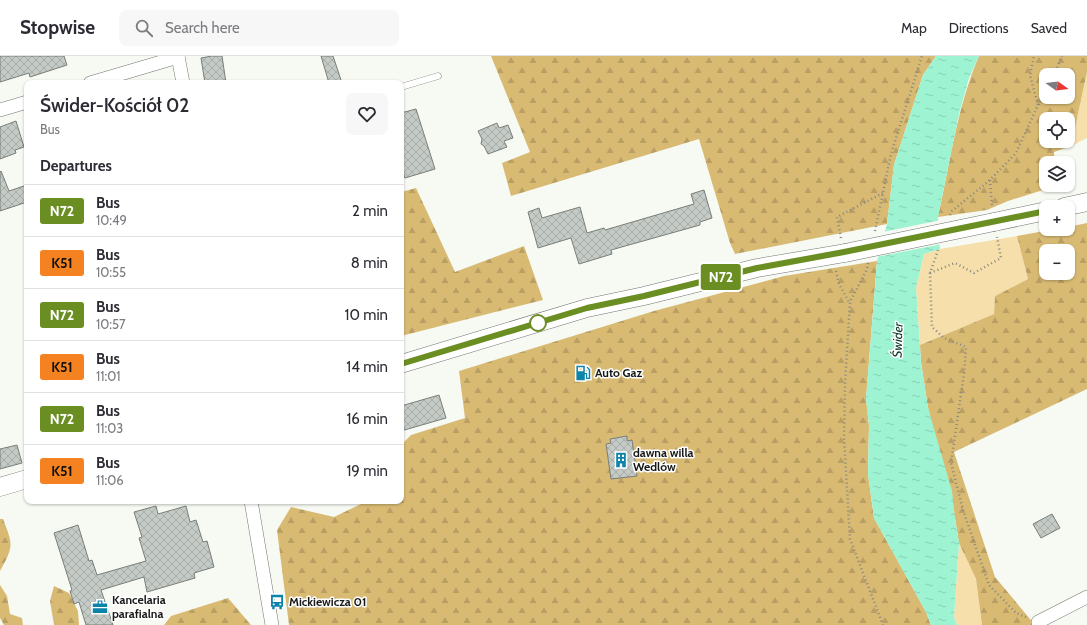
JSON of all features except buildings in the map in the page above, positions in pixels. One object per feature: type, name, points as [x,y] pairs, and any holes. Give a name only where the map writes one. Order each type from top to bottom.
[{"type":"main road","points":[[1075,205],[1087,202]]},
{"type":"main road","points":[[404,363],[587,308],[644,296],[843,246],[994,222],[1039,212]]},
{"type":"main road","points":[[0,487],[24,480]]},
{"type":"street","points":[[100,80],[178,56],[182,80]]},
{"type":"street","points":[[0,110],[24,103]]},
{"type":"street","points":[[252,504],[272,625]]},
{"type":"street","points":[[1039,623],[1087,597]]},
{"type":"lane","points":[[404,86],[438,76]]},
{"type":"path","points":[[874,238],[891,154],[922,56]]},
{"type":"path","points":[[949,218],[952,211],[990,180],[1016,154],[1038,105],[1030,75],[1034,56]]},
{"type":"path","points":[[1057,68],[1062,56]]},
{"type":"path","points":[[930,273],[955,263],[974,273],[1002,258],[994,222],[990,180]]},
{"type":"path","points":[[843,246],[837,217],[883,193]]},
{"type":"path","points":[[940,245],[930,273],[932,327],[944,338],[966,347],[964,374],[951,463],[963,510],[989,585],[1016,613],[1039,623]]},
{"type":"path","points":[[868,261],[867,268],[850,302],[845,384],[844,437],[850,539],[883,625]]},
{"type":"path","points":[[836,271],[839,284],[850,302]]},
{"type":"shaded area","points":[[1087,72],[1087,138],[1075,144],[1075,128]]},
{"type":"shaded area","points":[[1017,236],[1028,279],[995,296],[994,314],[920,345],[916,288],[924,254],[940,249]]},
{"type":"shaded area","points":[[959,543],[976,579],[982,625],[957,625],[954,617]]},
{"type":"green space","points":[[491,56],[936,56],[923,75],[894,165],[887,224],[735,254],[730,243],[699,139],[511,196],[502,163],[530,152]]},
{"type":"green space","points":[[979,56],[1087,56],[1087,72],[1075,128],[1075,112],[1039,112],[1039,148],[1065,148],[1054,152],[1054,156],[1039,156],[1039,191],[1008,201],[987,210],[938,217],[965,95]]},
{"type":"green space","points":[[416,188],[455,272],[524,246],[543,300],[404,335],[404,191]]},
{"type":"green space","points":[[1087,223],[1087,389],[954,452],[995,577],[1035,625],[982,625],[976,579],[959,543],[955,518],[928,408],[920,345],[994,314],[995,296],[1028,279],[1017,236],[1039,232],[1039,236],[1075,236],[1075,226]]},
{"type":"green space","points":[[877,261],[866,399],[869,425],[868,474],[874,518],[926,612],[931,625],[289,625],[277,530],[291,507],[334,517],[361,504],[404,504],[404,442],[411,435],[465,418],[459,371],[654,311],[784,276]]},
{"type":"green space","points":[[0,519],[3,519],[9,535],[10,550],[0,571]]},
{"type":"green space","points":[[0,585],[7,596],[10,614],[22,618],[23,625],[4,625],[0,618]]},
{"type":"green space","points":[[54,586],[69,593],[78,611],[79,625],[54,625],[50,601]]},
{"type":"green space","points":[[228,598],[251,625],[164,625],[171,616]]},
{"type":"water","name":"Świder","points":[[936,56],[979,56],[969,78],[959,114],[938,217],[940,249],[924,254],[916,288],[921,362],[928,408],[952,491],[959,543],[954,617],[957,625],[931,625],[926,612],[874,518],[868,474],[869,425],[866,399],[877,261],[887,224],[894,165],[923,75]]},
{"type":"pier","points":[[941,220],[942,244],[876,257],[883,232]]},
{"type":"bus line","name":"N72","points":[[404,363],[587,308],[644,296],[757,268],[1039,212]]},
{"type":"place","name":"Auto Gaz","points":[[583,373]]},
{"type":"place","name":"dawna willa Wedlów","points":[[621,460]]},
{"type":"place","name":"Mickiewicza 01","points":[[277,602]]},
{"type":"place","name":"Kancelaria parafialna","points":[[100,607]]}]
